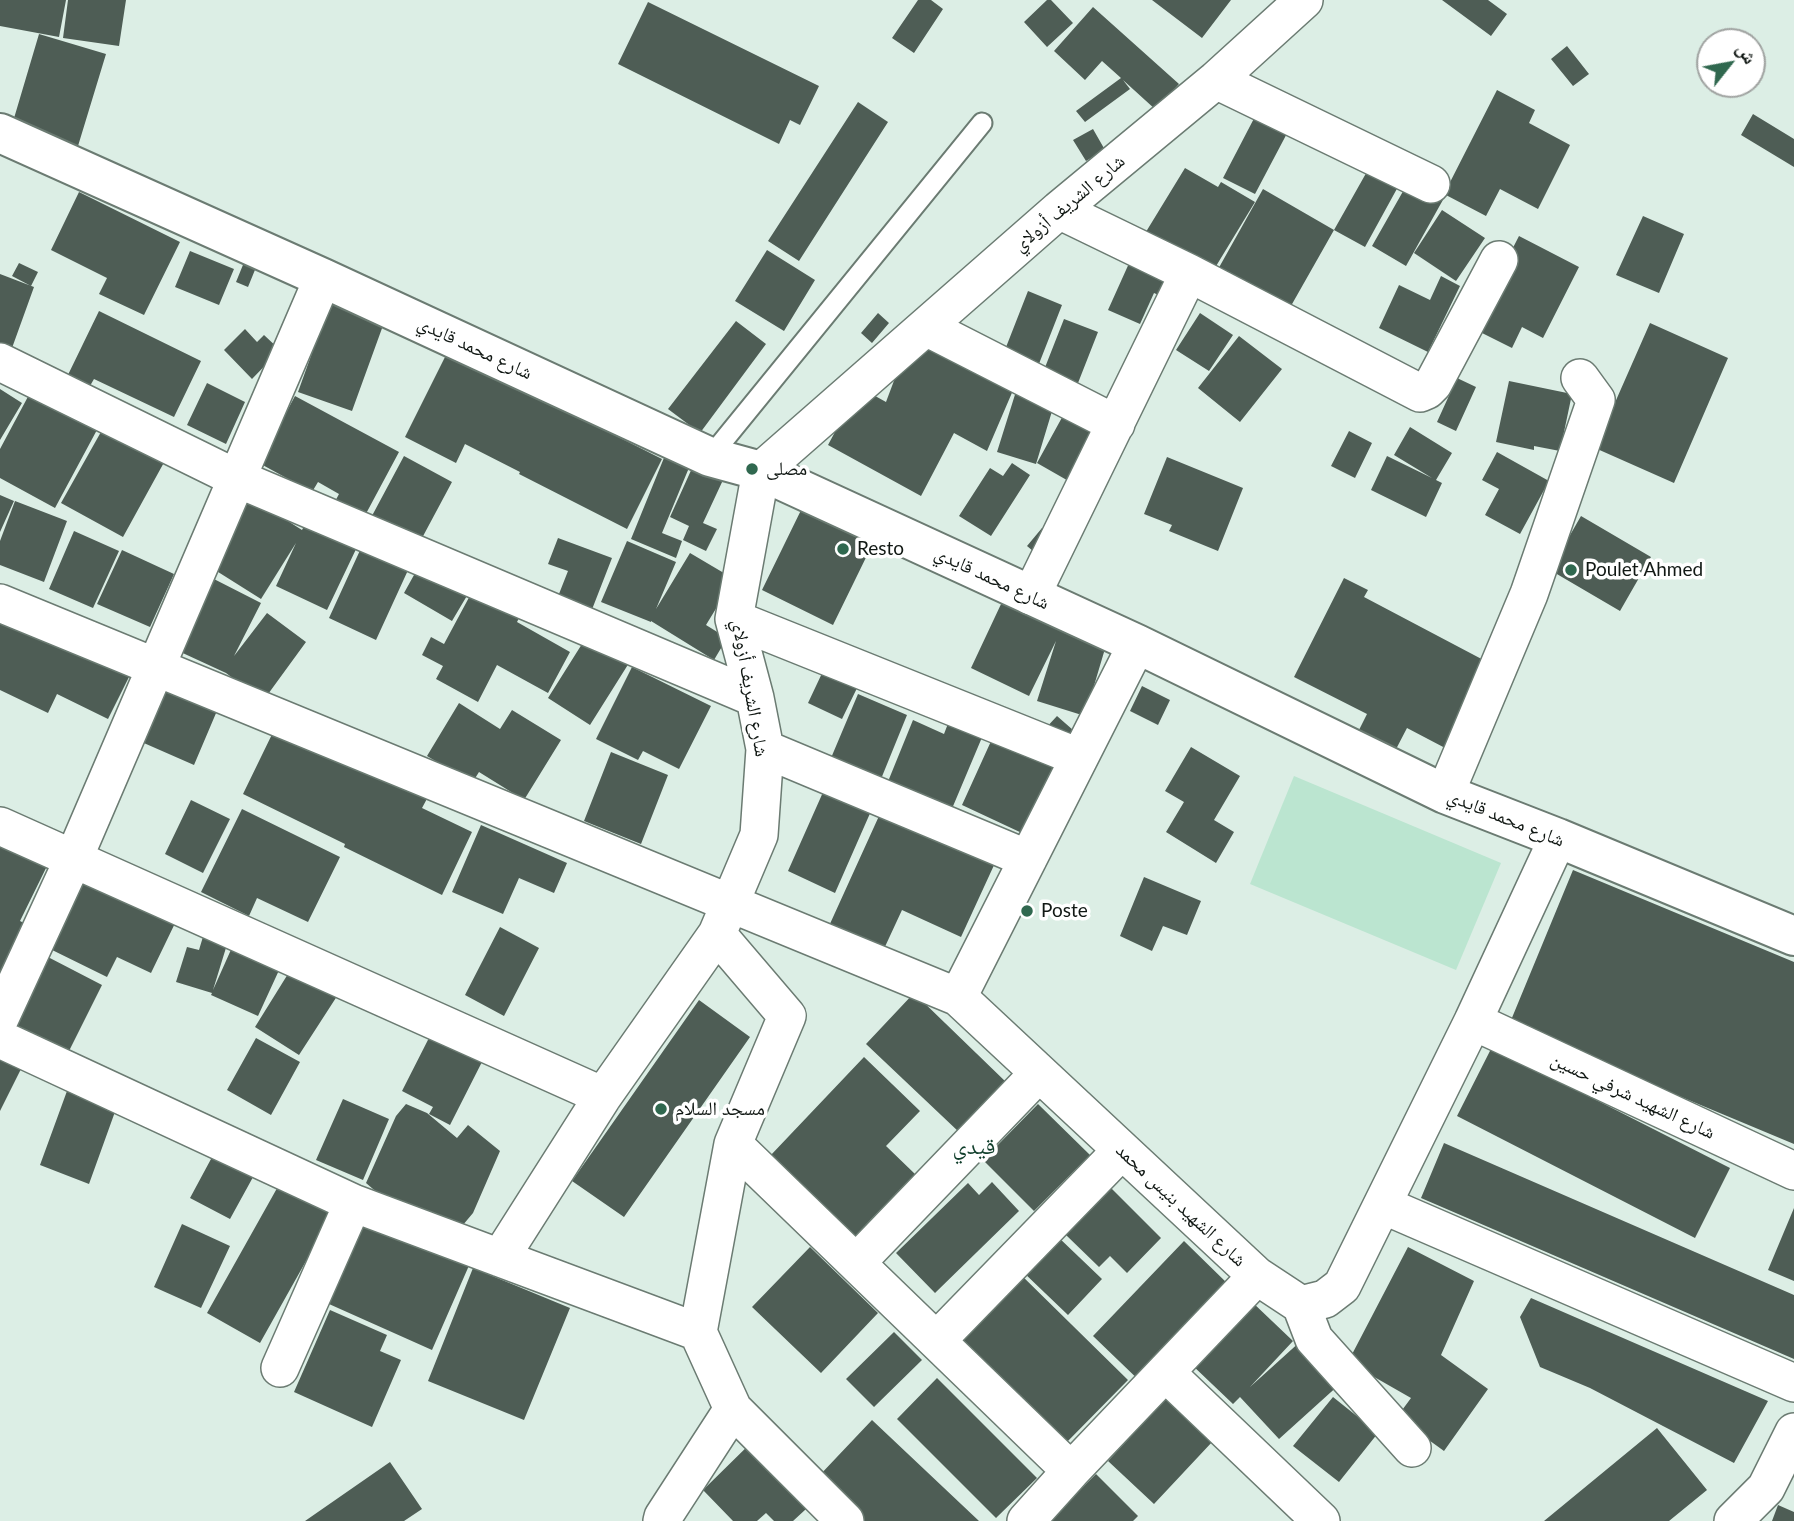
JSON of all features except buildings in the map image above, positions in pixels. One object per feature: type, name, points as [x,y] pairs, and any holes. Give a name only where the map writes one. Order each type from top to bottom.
[{"type":"main road","name":"شارع محمد قايدي","points":[[0,133],[323,278],[710,457],[761,471],[1137,644],[1445,794],[1794,936]]},
{"type":"street","name":"شارع الشريف أزولاي","points":[[500,1258],[603,1096],[723,919],[759,835],[765,749],[755,698],[734,619],[761,471],[1059,209],[1216,79],[1304,0]]},
{"type":"street","points":[[1216,79],[1431,184]]},
{"type":"street","points":[[1059,209],[1420,393],[1433,384],[1499,260]]},
{"type":"street","points":[[1031,596],[1189,273]]},
{"type":"street","points":[[0,1017],[73,860],[323,278]]},
{"type":"street","points":[[926,327],[1116,424]]},
{"type":"street","points":[[0,362],[236,478],[755,698]]},
{"type":"street","points":[[1445,794],[1530,594],[1596,400],[1580,378]]},
{"type":"street","points":[[0,604],[157,667],[723,919],[958,997],[1137,644]]},
{"type":"street","points":[[734,619],[1078,757]]},
{"type":"street","points":[[765,749],[1028,859]]},
{"type":"street","points":[[0,826],[603,1096]]},
{"type":"street","points":[[1412,1448],[1314,1339],[1301,1305],[1325,1299],[1342,1286],[1473,1021],[1558,838]]},
{"type":"street","points":[[723,919],[787,1016],[733,1144],[698,1332],[733,1409],[845,1521]]},
{"type":"street","name":"شارع الشهيد بنيس محمد","points":[[958,997],[1257,1276],[1301,1305]]},
{"type":"street","name":"شارع الشهيد شرفي حسين","points":[[1473,1021],[1794,1171]]},
{"type":"street","points":[[0,1039],[353,1203],[698,1332]]},
{"type":"street","points":[[857,1262],[1039,1073]]},
{"type":"street","points":[[733,1144],[1071,1471]]},
{"type":"street","points":[[937,1340],[1122,1150]]},
{"type":"street","points":[[280,1368],[353,1203]]},
{"type":"street","points":[[1383,1205],[1794,1383]]},
{"type":"street","points":[[1026,1521],[1257,1276]]},
{"type":"street","points":[[1166,1373],[1321,1521]]},
{"type":"street","points":[[663,1521],[663,1517],[733,1409]]},
{"type":"street","points":[[1733,1521],[1766,1488],[1794,1432]]},
{"type":"lane","points":[[710,457],[982,123]]},
{"type":"green space","points":[[1294,776],[1501,863],[1456,970],[1250,884]]},
{"type":"place","name":"مصلى","points":[[752,469]]},
{"type":"place","name":"Resto","points":[[843,549]]},
{"type":"place","name":"Poulet Ahmed","points":[[1571,570]]},
{"type":"place","name":"Poste","points":[[1027,911]]},
{"type":"place","name":"مسجد السلام","points":[[661,1109]]},
{"type":"district","name":"قيدي","points":[[974,1147]]}]
